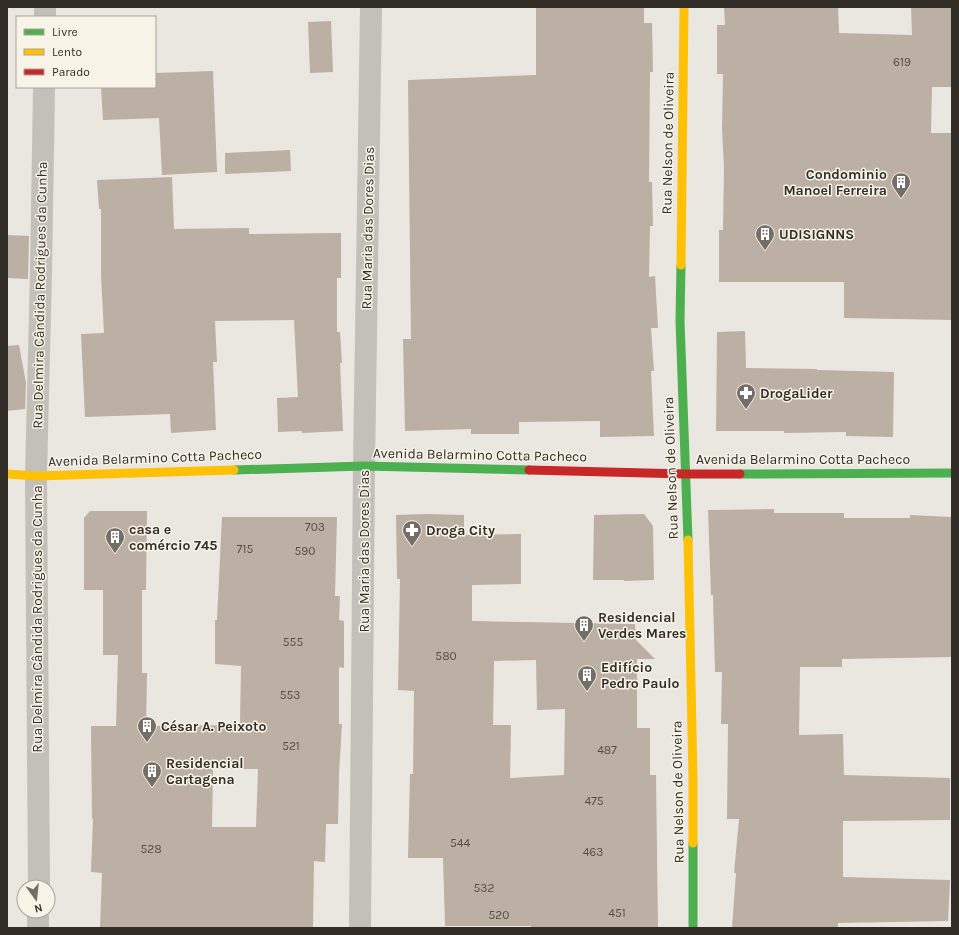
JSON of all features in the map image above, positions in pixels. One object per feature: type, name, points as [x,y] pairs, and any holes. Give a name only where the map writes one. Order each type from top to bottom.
[{"type":"street","name":"Rua Maria das Dores Dias","points":[[360,928],[364,466],[371,7]]},
{"type":"street","name":"Rua Nelson de Oliveira","points":[[684,7],[680,321],[686,474],[693,779],[693,928]]},
{"type":"street","name":"Rua Delmira Cândida Rodrigues da Cunha","points":[[39,879],[36,476],[44,88]]},
{"type":"street","name":"Avenida Belarmino Cotta Pacheco","points":[[7,474],[36,476],[364,466],[686,474],[952,473]]},
{"type":"building","points":[[536,7],[644,7],[644,23],[652,23],[653,72],[650,72],[649,182],[652,182],[653,226],[650,226],[649,277],[655,276],[658,328],[651,328],[654,371],[651,371],[654,436],[600,437],[600,421],[519,422],[519,434],[471,434],[471,429],[405,431],[403,339],[411,339],[408,80],[536,75]]},
{"type":"building","points":[[724,7],[838,7],[839,33],[912,35],[911,7],[952,7],[952,87],[932,87],[931,133],[952,133],[952,320],[844,318],[844,282],[719,282],[719,230],[723,230],[724,167],[722,129],[723,74],[717,74],[717,25],[725,25]]},
{"type":"building","points":[[331,21],[333,72],[310,73],[308,22]]},
{"type":"building","points":[[213,71],[217,172],[162,175],[159,118],[103,120],[101,88],[156,88],[156,73]]},
{"type":"building","points":[[290,150],[291,171],[225,174],[225,153]]},
{"type":"building","points":[[172,177],[174,229],[249,228],[249,234],[341,233],[341,278],[337,278],[337,332],[340,332],[342,363],[340,363],[343,431],[302,433],[302,431],[278,432],[277,398],[298,397],[294,320],[215,321],[217,362],[213,362],[216,430],[171,433],[170,414],[85,417],[81,334],[104,333],[101,275],[101,209],[99,209],[97,180]]},
{"type":"building","points":[[7,235],[29,236],[28,279],[7,278]]},
{"type":"building","points":[[745,331],[746,368],[894,372],[893,437],[846,436],[846,432],[784,433],[784,431],[716,431],[717,332]]},
{"type":"building","points":[[19,345],[26,383],[25,409],[7,411],[7,346]]},
{"type":"building","points":[[774,509],[774,513],[844,513],[844,518],[910,518],[910,515],[952,517],[951,657],[842,659],[842,667],[800,667],[799,735],[843,734],[844,775],[950,778],[950,820],[843,821],[843,877],[950,880],[948,921],[838,923],[838,928],[732,928],[736,873],[734,873],[739,819],[727,819],[728,724],[721,724],[722,672],[715,672],[713,595],[711,595],[708,510]]},
{"type":"building","points":[[90,511],[147,511],[146,590],[142,590],[142,673],[147,673],[146,726],[240,725],[241,666],[215,664],[215,620],[217,620],[222,517],[337,517],[335,596],[340,596],[339,620],[344,621],[344,668],[339,667],[339,724],[342,724],[338,824],[326,824],[325,862],[314,861],[313,928],[100,928],[102,873],[91,872],[93,819],[91,726],[116,726],[118,655],[103,655],[103,590],[84,590],[84,518]],"holes":[[[213,769],[258,769],[256,827],[212,827]]]},
{"type":"building","points":[[644,514],[653,526],[654,580],[593,580],[594,515]]},
{"type":"building","points":[[396,515],[464,515],[464,535],[521,534],[521,584],[472,585],[472,621],[635,624],[636,640],[655,659],[637,659],[637,728],[650,728],[650,775],[656,775],[658,928],[445,926],[443,858],[408,858],[410,774],[413,774],[414,691],[398,690],[400,579],[397,579]],"holes":[[[536,660],[537,710],[565,709],[564,775],[510,778],[511,725],[493,725],[494,661]]]},
{"type":"traffic: fast","points":[[681,265],[680,321],[688,540]]},
{"type":"traffic: fast","points":[[234,470],[364,466],[529,470]]},
{"type":"traffic: fast","points":[[740,474],[952,473]]},
{"type":"traffic: fast","points":[[693,843],[693,928]]},
{"type":"traffic: slow","points":[[681,265],[684,7]]},
{"type":"traffic: slow","points":[[7,474],[36,476],[234,470]]},
{"type":"traffic: slow","points":[[688,540],[693,843]]},
{"type":"traffic: jam","points":[[529,470],[740,474]]},
{"type":"place","name":"Condominio Manoel Ferreira","points":[[901,199]]},
{"type":"place","name":"UDISIGNNS","points":[[765,251]]},
{"type":"place","name":"DrogaLider","points":[[746,410]]},
{"type":"place","name":"Droga City","points":[[412,547]]},
{"type":"place","name":"casa e comércio 745","points":[[115,554]]},
{"type":"place","name":"Residencial Verdes Mares","points":[[584,642]]},
{"type":"place","name":"Edifício Pedro Paulo","points":[[587,692]]},
{"type":"place","name":"César A. Peixoto","points":[[147,743]]},
{"type":"place","name":"Residencial Cartagena","points":[[152,788]]}]
